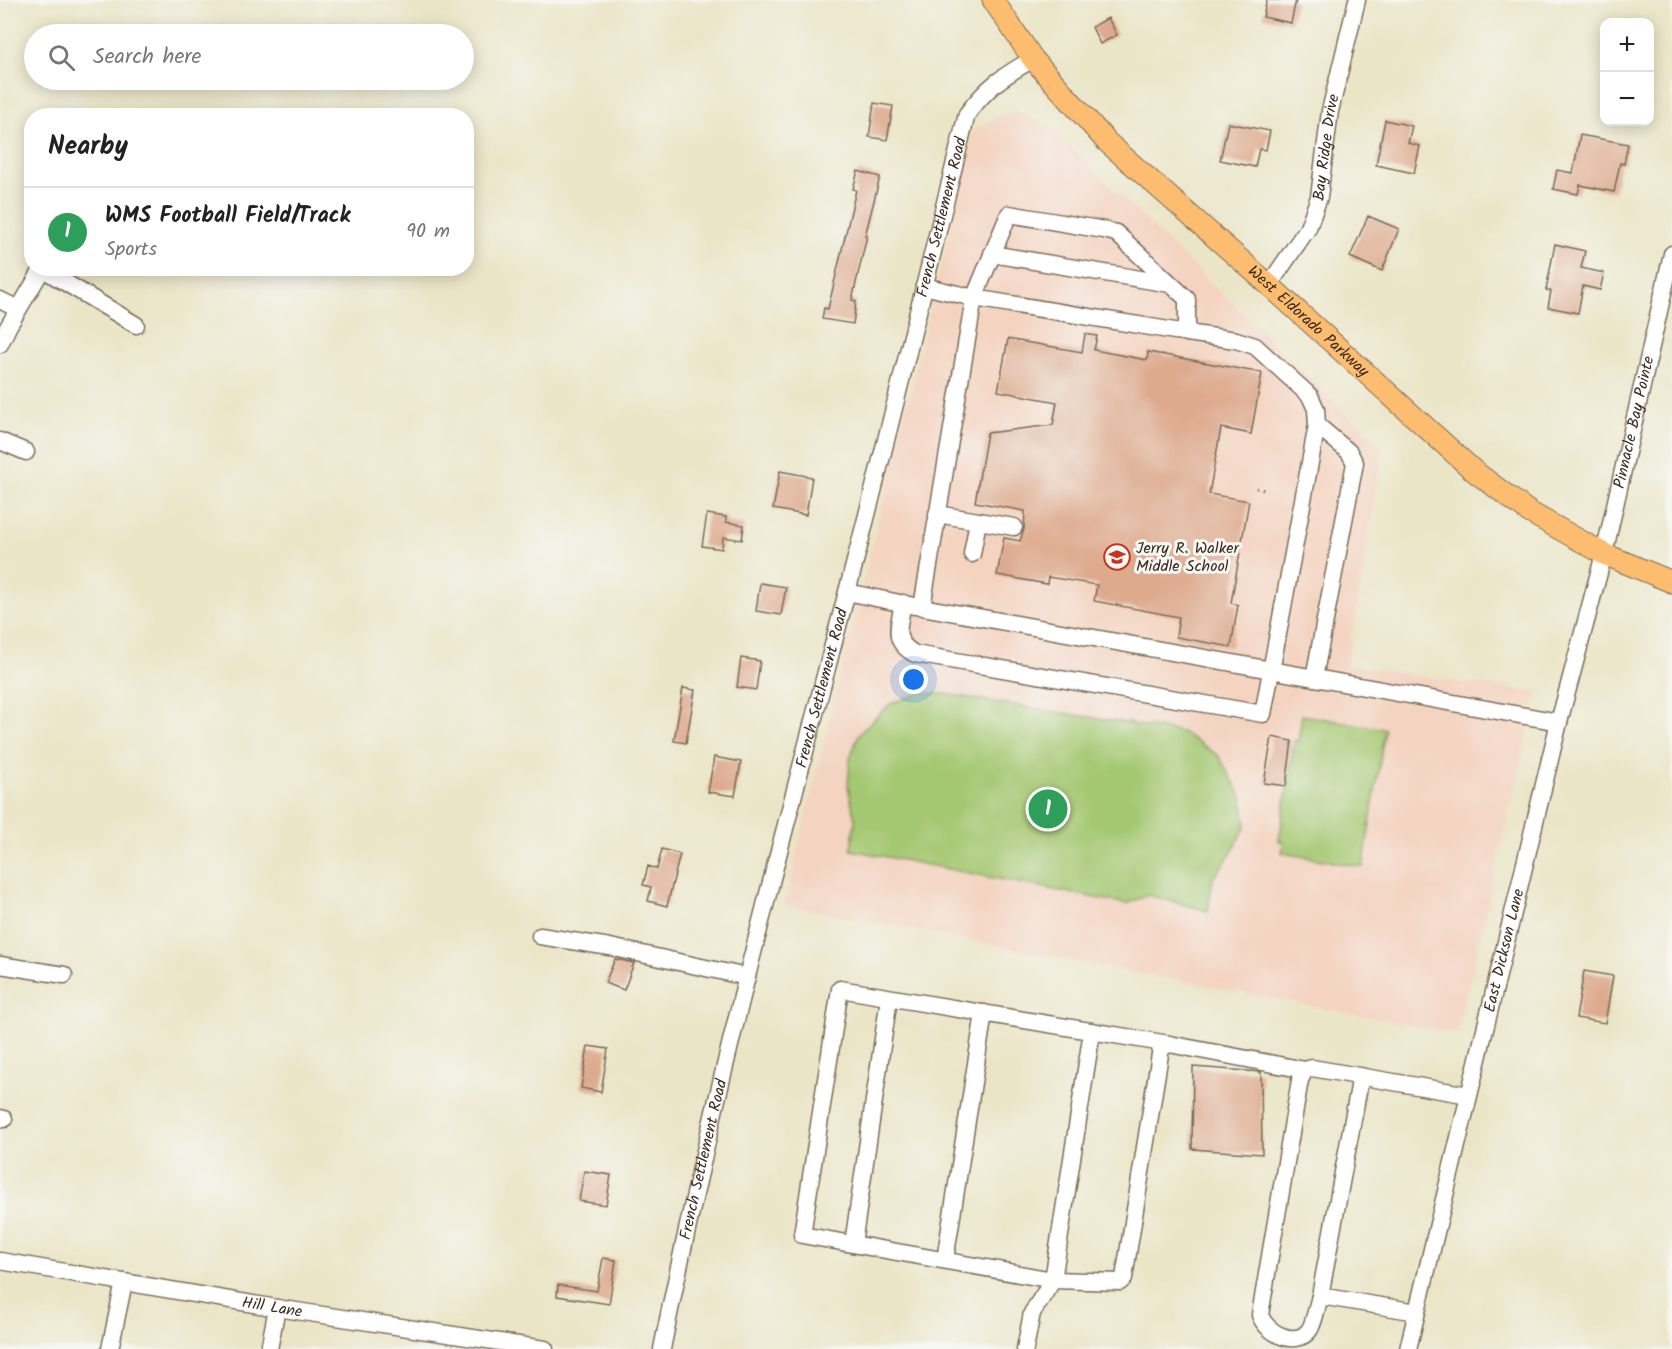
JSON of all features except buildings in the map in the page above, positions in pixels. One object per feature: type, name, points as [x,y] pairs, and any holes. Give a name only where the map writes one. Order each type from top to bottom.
[{"type":"main road","name":"West Eldorado Parkway","points":[[993,0],[1033,59],[1107,142],[1474,471],[1529,512],[1604,554],[1672,582]]},
{"type":"street","name":"Bay Ridge Drive","points":[[1269,285],[1308,228],[1319,197],[1330,111],[1357,0]]},
{"type":"street","name":"French Settlement Road","points":[[662,1349],[688,1221],[747,977],[967,114],[980,96],[998,79],[1033,59]]},
{"type":"street","points":[[922,607],[974,298],[1009,214],[1116,233],[1187,299],[1187,333]]},
{"type":"street","points":[[993,254],[1170,284]]},
{"type":"street","name":"Pinnacle Bay Pointe","points":[[1604,554],[1672,254]]},
{"type":"street","points":[[0,344],[4,326],[18,309],[39,276]]},
{"type":"street","points":[[55,276],[136,325]]},
{"type":"street","points":[[903,603],[898,636],[904,648],[915,654],[1263,714],[1317,425],[1316,409],[1310,396],[1255,346],[1236,340],[974,298],[924,286]]},
{"type":"street","points":[[0,300],[18,309]]},
{"type":"street","points":[[1314,678],[1355,463],[1349,452],[1317,425]]},
{"type":"street","points":[[0,441],[26,452]]},
{"type":"street","points":[[938,514],[1014,527]]},
{"type":"street","points":[[972,554],[978,521]]},
{"type":"street","name":"East Dickson Lane","points":[[1408,1349],[1559,722],[1604,554]]},
{"type":"street","points":[[847,592],[1559,722]]},
{"type":"street","points":[[540,936],[610,947],[747,977]]},
{"type":"street","points":[[0,965],[64,975]]},
{"type":"street","points":[[1169,1044],[1161,1048],[1124,1278],[1120,1282],[1053,1280],[802,1235],[840,989],[1169,1044],[1305,1070],[1312,1068],[1469,1095]]},
{"type":"street","points":[[853,1244],[890,998]]},
{"type":"street","points":[[945,1260],[984,1013]]},
{"type":"street","points":[[1025,1349],[1032,1313],[1053,1280],[1092,1031]]},
{"type":"street","points":[[1305,1070],[1300,1080],[1260,1315],[1262,1323],[1274,1333],[1292,1338],[1303,1336],[1310,1329],[1320,1296],[1361,1077]]},
{"type":"street","name":"Hill Lane","points":[[0,1261],[277,1308],[545,1349]]},
{"type":"street","points":[[110,1349],[124,1282]]},
{"type":"street","points":[[1320,1296],[1417,1312]]},
{"type":"street","points":[[268,1349],[277,1308]]},
{"type":"path","points":[[1256,488],[1264,490]]},
{"type":"shaded area","name":"Jerry R. Walker Middle School","points":[[1016,111],[1046,124],[1383,449],[1347,665],[1537,693],[1457,1034],[784,905],[974,129],[996,117]]},
{"type":"green space","points":[[921,693],[945,694],[1182,732],[1218,755],[1242,797],[1246,825],[1232,852],[1213,878],[1208,911],[1148,895],[1127,904],[851,850],[855,820],[848,786],[850,758],[859,734],[890,704]]},
{"type":"green space","points":[[1302,715],[1385,729],[1363,867],[1282,853],[1284,842],[1279,841],[1295,740],[1298,741]]},
{"type":"place","name":"Jerry R. Walker Middle School","points":[[1117,557]]},
{"type":"place","name":"WMS Football Field/Track","points":[[1048,809]]}]
